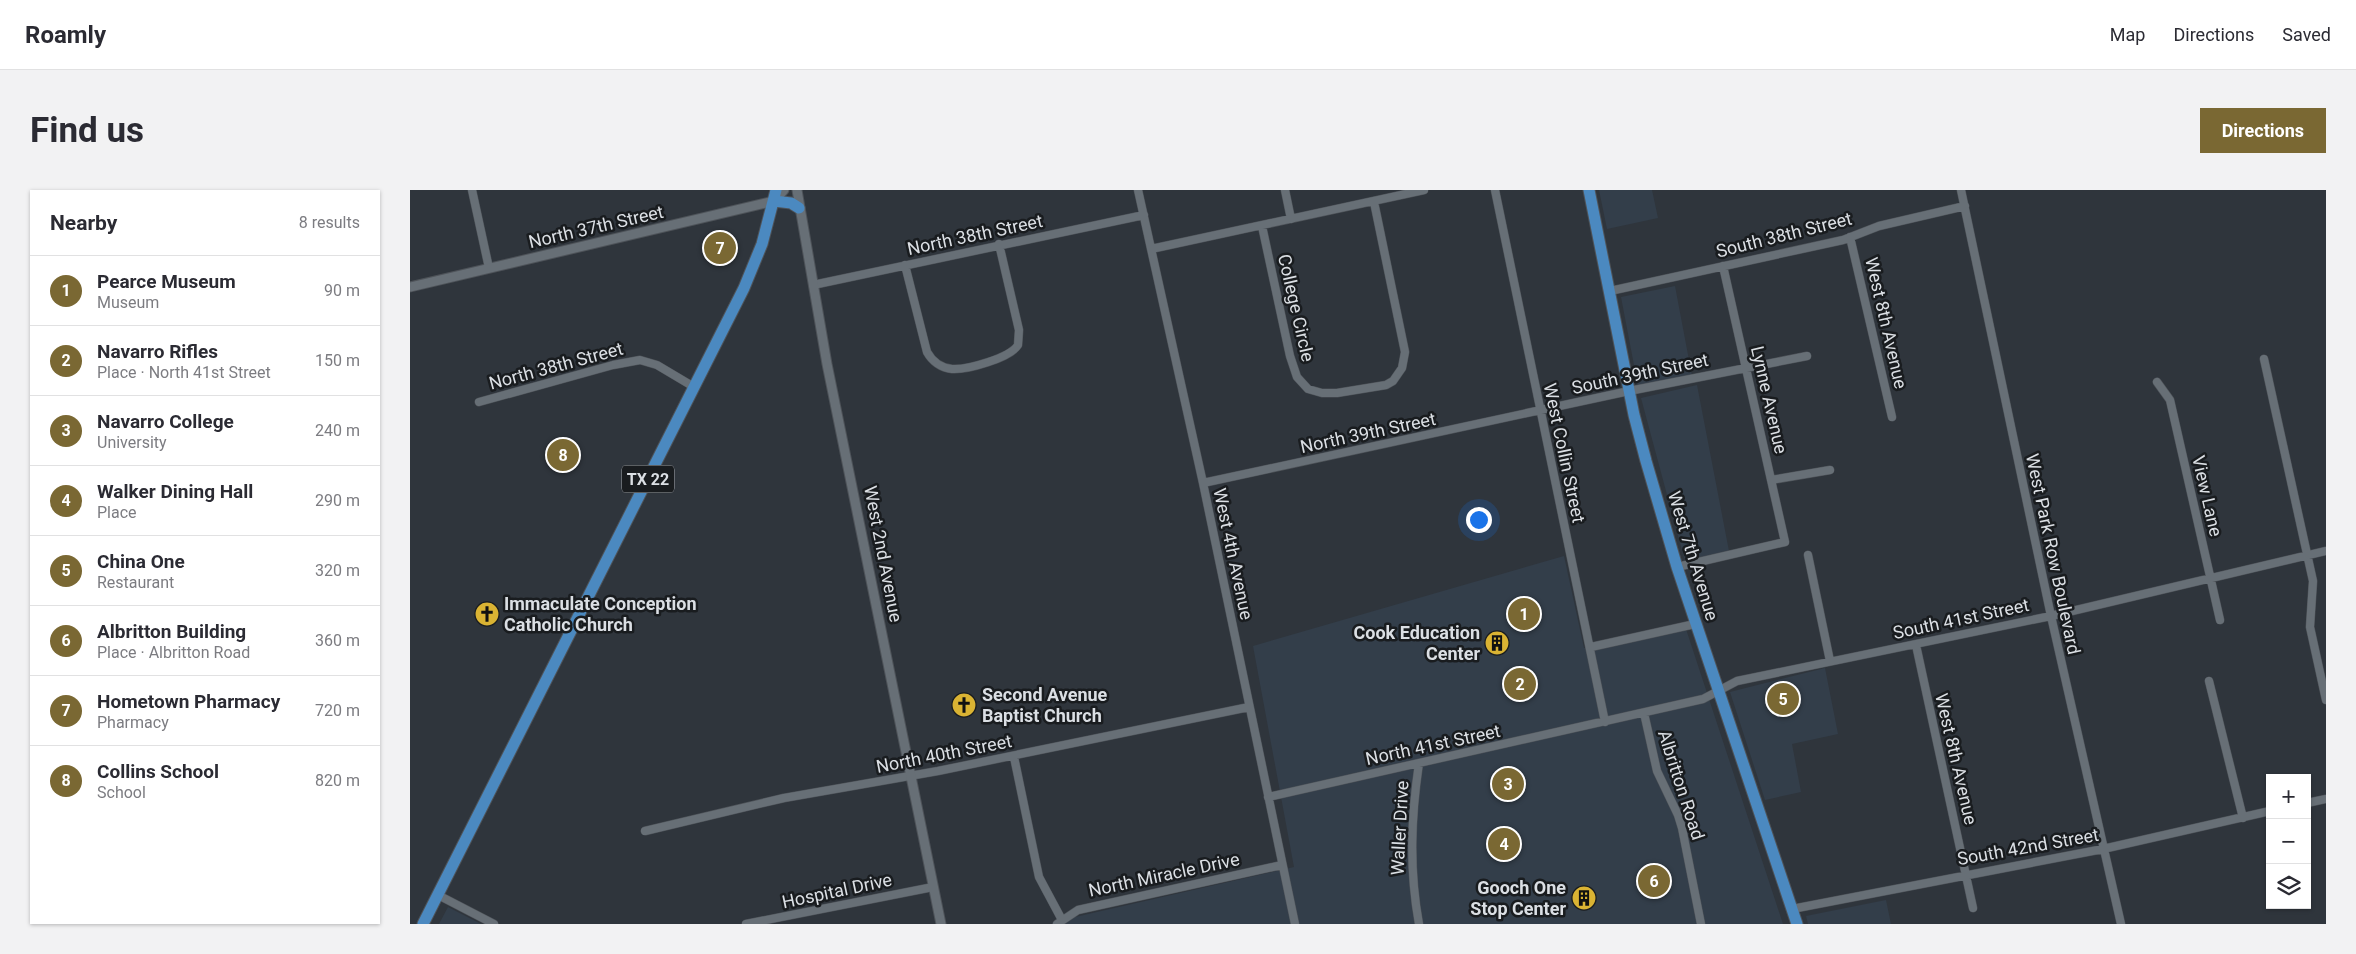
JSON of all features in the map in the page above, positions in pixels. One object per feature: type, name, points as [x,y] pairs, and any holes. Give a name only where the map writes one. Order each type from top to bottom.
[{"type":"main road","name":"West 7th Avenue","points":[[1589,190],[1629,391],[1677,567],[1797,924]]},
{"type":"main road","points":[[775,196],[799,208]]},
{"type":"main road","name":"TX 22","points":[[423,924],[744,288],[762,244],[775,196]]},
{"type":"street","points":[[472,190],[490,268]]},
{"type":"street","points":[[775,196],[784,190]]},
{"type":"street","name":"West 2nd Avenue","points":[[797,190],[813,285],[910,777],[941,924]]},
{"type":"street","name":"West 4th Avenue","points":[[1138,190],[1203,483],[1295,924]]},
{"type":"street","points":[[1285,190],[1291,219]]},
{"type":"street","points":[[1151,249],[1374,202],[1389,193],[1424,190]]},
{"type":"street","name":"West Collin Street","points":[[1495,190],[1605,722]]},
{"type":"street","name":"West Park Row Boulevard","points":[[1961,190],[2050,616],[2121,924]]},
{"type":"street","name":"North 37th Street","points":[[410,287],[775,196]]},
{"type":"street","name":"College Circle","points":[[1262,226],[1290,356],[1297,377],[1308,389],[1322,393],[1378,388],[1393,381],[1402,368],[1405,352],[1374,202]]},
{"type":"street","name":"South 38th Street","points":[[1610,291],[1850,237],[1879,226],[1965,206]]},
{"type":"street","name":"North 38th Street","points":[[813,285],[999,244],[1144,215]]},
{"type":"street","name":"West 8th Avenue","points":[[1850,237],[1892,417]]},
{"type":"street","points":[[905,265],[927,352],[931,359],[944,367],[963,368],[1008,355],[1018,345],[1019,330],[999,244]]},
{"type":"street","name":"Lynne Avenue","points":[[1677,567],[1785,542],[1723,266]]},
{"type":"street","name":"South 39th Street","points":[[1540,411],[1629,391],[1807,356]]},
{"type":"street","points":[[2264,359],[2313,581],[2310,627],[2326,700]]},
{"type":"street","name":"North 38th Street","points":[[479,402],[612,365],[640,360],[658,366],[694,387]]},
{"type":"street","name":"View Lane","points":[[2157,382],[2170,400],[2220,620]]},
{"type":"street","name":"North 39th Street","points":[[1203,483],[1540,411]]},
{"type":"street","points":[[1771,480],[1830,470]]},
{"type":"street","name":"South 41st Street","points":[[1605,722],[1703,699],[1737,681],[2050,616],[2326,551]]},
{"type":"street","points":[[1808,555],[1830,661]]},
{"type":"street","points":[[1590,647],[1696,624]]},
{"type":"street","name":"West 8th Avenue","points":[[1916,645],[1972,908]]},
{"type":"street","points":[[2209,681],[2243,818]]},
{"type":"street","name":"North 40th Street","points":[[645,831],[784,798],[910,777],[1249,707]]},
{"type":"street","name":"Albritton Road","points":[[1644,713],[1657,771],[1678,815],[1682,828],[1701,924]]},
{"type":"street","name":"North 41st Street","points":[[1268,797],[1605,722]]},
{"type":"street","points":[[1014,756],[1039,877],[1060,922]]},
{"type":"street","name":"Waller Drive","points":[[1418,763],[1412,811],[1411,861],[1412,890],[1419,924]]},
{"type":"street","points":[[2311,802],[2326,798]]},
{"type":"street","name":"South 42nd Street","points":[[1792,909],[1966,873],[2103,849],[2266,813]]},
{"type":"street","name":"North Miracle Drive","points":[[1060,922],[1078,910],[1282,865]]},
{"type":"street","name":"Hospital Drive","points":[[746,924],[933,887]]},
{"type":"street","points":[[438,895],[494,924]]},
{"type":"shaded area","points":[[1599,190],[1652,190],[1658,218],[1607,229]]},
{"type":"shaded area","points":[[1675,286],[1692,376],[1638,386],[1621,297]]},
{"type":"shaded area","points":[[1697,385],[1729,551],[1690,561],[1684,558],[1641,398]]},
{"type":"shaded area","points":[[1564,556],[1584,648],[1685,626],[1783,924],[1061,924],[1062,920],[1294,867],[1253,646]]},
{"type":"shaded area","points":[[1825,668],[1838,734],[1792,744],[1801,792],[1765,800],[1730,692]]},
{"type":"shaded area","points":[[1886,900],[1891,924],[1808,924],[1806,916]]},
{"type":"shaded area","points":[[448,907],[481,924],[439,924]]},
{"type":"place","name":"Hometown Pharmacy","points":[[720,248]]},
{"type":"place","name":"Collins School","points":[[563,455]]},
{"type":"place","name":"Immaculate Conception Catholic Church","points":[[487,614]]},
{"type":"place","name":"Pearce Museum","points":[[1524,614]]},
{"type":"place","name":"Cook Education Center","points":[[1497,643]]},
{"type":"place","name":"Navarro Rifles","points":[[1520,684]]},
{"type":"place","name":"China One","points":[[1783,699]]},
{"type":"place","name":"Second Avenue Baptist Church","points":[[964,705]]},
{"type":"place","name":"Navarro College","points":[[1508,784]]},
{"type":"place","name":"Walker Dining Hall","points":[[1504,844]]},
{"type":"place","name":"Albritton Building","points":[[1654,881]]},
{"type":"place","name":"Gooch One Stop Center","points":[[1584,898]]}]
